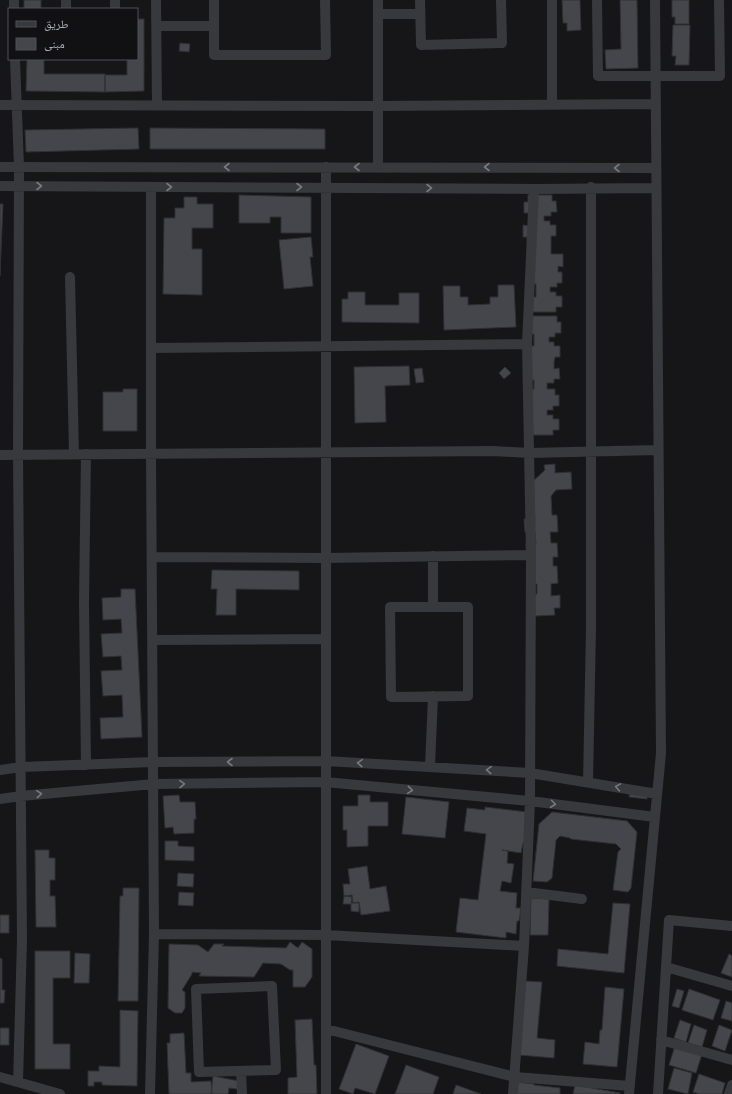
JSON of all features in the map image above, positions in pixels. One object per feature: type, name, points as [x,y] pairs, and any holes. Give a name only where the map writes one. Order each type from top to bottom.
[{"type":"street","points":[[156,0],[157,105]]},
{"type":"street","points":[[214,0],[214,55],[326,55],[325,0]]},
{"type":"street","points":[[378,0],[378,167]]},
{"type":"street","points":[[420,0],[421,45],[502,44],[501,0]]},
{"type":"street","points":[[552,0],[552,105]]},
{"type":"street","points":[[597,0],[598,76],[720,76],[719,0]]},
{"type":"street","points":[[326,1029],[515,1077],[629,1090],[661,753],[655,0]]},
{"type":"street","points":[[378,14],[420,14]]},
{"type":"street","points":[[157,26],[214,26]]},
{"type":"street","points":[[15,60],[19,167],[18,455],[22,940],[18,1082]]},
{"type":"street","points":[[0,105],[378,106],[656,104]]},
{"type":"street","points":[[0,167],[656,168]]},
{"type":"street","points":[[326,167],[326,1094]]},
{"type":"street","points":[[0,186],[534,189],[591,187],[656,188]]},
{"type":"street","points":[[150,1094],[154,934],[151,187]]},
{"type":"street","points":[[588,782],[591,451],[591,187]]},
{"type":"street","points":[[513,1094],[524,946],[530,801],[531,556],[527,344],[534,189]]},
{"type":"street","points":[[70,277],[74,454]]},
{"type":"street","points":[[151,348],[527,344]]},
{"type":"street","points":[[0,455],[658,450]]},
{"type":"street","points":[[86,454],[84,602],[86,765]]},
{"type":"street","points":[[433,556],[433,607]]},
{"type":"street","points":[[152,557],[325,558],[531,556]]},
{"type":"street","points":[[390,607],[433,607],[468,607],[468,696],[391,697],[390,607]]},
{"type":"street","points":[[152,640],[325,639]]},
{"type":"street","points":[[430,767],[433,696]]},
{"type":"street","points":[[0,770],[20,767],[153,762],[326,761],[530,773],[657,794]]},
{"type":"street","points":[[0,799],[154,784],[326,782],[530,801],[655,817]]},
{"type":"street","points":[[526,892],[582,899]]},
{"type":"street","points":[[658,1094],[669,920],[732,926]]},
{"type":"street","points":[[154,934],[326,935],[524,946]]},
{"type":"street","points":[[666,967],[732,986]]},
{"type":"street","points":[[272,986],[276,1070],[241,1071],[199,1072],[196,989],[272,986]]},
{"type":"street","points":[[661,1040],[732,1060]]},
{"type":"street","points":[[241,1071],[242,1094]]},
{"type":"street","points":[[0,1077],[60,1094]]},
{"type":"street","points":[[729,1094],[732,1085]]},
{"type":"building","points":[[24,0],[41,0],[41,8],[24,8]]},
{"type":"building","points":[[562,0],[580,0],[581,30],[567,31],[567,23],[563,23]]},
{"type":"building","points":[[620,0],[637,0],[638,68],[606,69],[605,50],[621,49]]},
{"type":"building","points":[[672,0],[689,0],[689,24],[675,24],[675,17],[672,17]]},
{"type":"building","points":[[138,19],[144,19],[144,91],[105,92],[105,75],[127,75],[127,60],[138,60]]},
{"type":"building","points":[[673,25],[690,25],[689,65],[675,65],[676,56],[672,56]]},
{"type":"building","points":[[180,43],[190,44],[189,52],[179,51]]},
{"type":"building","points":[[27,60],[44,60],[44,74],[105,74],[105,92],[26,91]]},
{"type":"building","points":[[138,128],[139,149],[26,152],[25,130]]},
{"type":"building","points":[[150,128],[325,129],[325,149],[150,149]]},
{"type":"building","points":[[239,195],[311,197],[311,233],[281,233],[281,217],[270,217],[270,223],[239,223]]},
{"type":"building","points":[[528,195],[552,195],[552,201],[556,201],[557,212],[551,212],[551,216],[544,216],[544,221],[550,221],[550,225],[556,225],[556,236],[551,236],[551,254],[563,254],[563,267],[558,266],[558,272],[562,272],[562,283],[557,283],[557,287],[550,287],[550,292],[556,292],[556,296],[562,296],[562,307],[556,307],[556,312],[533,312],[529,297],[536,297],[536,284],[530,284],[527,237],[523,237],[523,225],[530,226],[530,213],[524,213],[524,202],[528,202]]},
{"type":"building","points":[[184,197],[197,197],[197,204],[213,204],[213,228],[192,228],[192,249],[202,249],[202,295],[163,294],[164,218],[175,218],[175,208],[184,208]]},
{"type":"building","points":[[0,204],[3,204],[0,276]]},
{"type":"building","points":[[311,237],[313,257],[310,257],[313,286],[284,289],[279,240]]},
{"type":"building","points":[[498,285],[514,285],[516,327],[444,330],[443,286],[460,286],[460,297],[468,297],[468,305],[490,304],[490,297],[498,297]]},
{"type":"building","points":[[348,292],[365,292],[365,305],[399,305],[399,293],[419,293],[419,323],[342,322],[342,299],[348,299]]},
{"type":"building","points":[[532,316],[557,316],[557,322],[561,322],[561,333],[555,333],[555,337],[549,337],[549,342],[554,342],[554,346],[560,346],[560,357],[555,357],[554,369],[559,368],[560,379],[554,379],[554,383],[547,383],[547,389],[555,389],[555,395],[559,395],[559,406],[553,406],[553,410],[547,410],[547,415],[553,415],[553,419],[559,419],[559,430],[553,430],[553,435],[530,435],[531,389],[534,389],[534,380],[527,380],[527,346],[534,346],[534,334],[528,334]]},
{"type":"building","points":[[409,366],[410,385],[385,386],[386,422],[355,423],[354,367]]},
{"type":"building","points":[[505,367],[511,373],[504,379],[499,373]]},
{"type":"building","points":[[422,368],[424,382],[416,383],[414,369]]},
{"type":"building","points":[[123,389],[137,389],[137,431],[103,431],[103,392],[123,392]]},
{"type":"building","points":[[555,464],[555,473],[571,472],[572,489],[556,490],[551,496],[552,515],[557,515],[558,532],[550,532],[551,543],[557,543],[558,557],[553,557],[553,566],[557,566],[558,583],[551,584],[551,596],[560,595],[560,608],[554,608],[555,615],[535,616],[528,595],[537,594],[537,584],[528,584],[526,544],[536,544],[535,532],[525,532],[524,519],[535,519],[530,484],[545,470],[544,465]]},
{"type":"building","points":[[212,570],[299,571],[299,590],[236,589],[236,615],[216,615],[217,589],[211,589]]},
{"type":"building","points":[[121,589],[135,589],[142,737],[101,739],[100,718],[123,717],[122,695],[103,696],[101,671],[122,670],[121,656],[103,657],[101,634],[122,633],[121,619],[103,620],[102,598],[121,597]]},
{"type":"building","points":[[630,787],[648,789],[647,799],[629,797]]},
{"type":"building","points":[[179,795],[180,802],[195,802],[196,819],[194,819],[194,833],[174,834],[173,827],[165,828],[163,796]]},
{"type":"building","points":[[358,795],[370,795],[370,802],[388,802],[388,826],[368,826],[368,846],[347,847],[347,830],[343,830],[343,806],[358,806]]},
{"type":"building","points":[[406,797],[449,802],[445,838],[402,834]]},
{"type":"building","points":[[485,807],[527,812],[527,843],[523,843],[521,853],[502,850],[508,851],[507,863],[514,864],[511,883],[502,881],[500,891],[517,893],[516,908],[521,908],[519,921],[517,921],[516,934],[506,932],[506,938],[456,932],[460,898],[478,900],[486,834],[464,831],[467,808],[485,810]]},
{"type":"building","points":[[552,812],[627,821],[637,832],[631,888],[628,892],[613,890],[618,852],[621,849],[616,844],[571,839],[560,836],[556,840],[552,878],[547,882],[533,881],[539,824]]},
{"type":"building","points":[[165,841],[178,841],[178,846],[194,847],[194,861],[165,860]]},
{"type":"building","points":[[35,850],[49,850],[49,858],[55,858],[55,880],[50,880],[50,896],[55,896],[56,927],[36,927]]},
{"type":"building","points":[[367,866],[370,889],[386,886],[390,911],[361,915],[359,902],[353,903],[352,895],[344,896],[343,884],[350,884],[348,869]]},
{"type":"building","points":[[178,873],[194,874],[193,887],[177,886]]},
{"type":"building","points":[[123,888],[139,888],[138,1001],[118,1001],[120,896],[123,896]]},
{"type":"building","points":[[179,892],[194,893],[193,906],[178,905]]},
{"type":"building","points":[[344,896],[352,897],[351,903],[359,903],[359,912],[351,911],[351,904],[343,904]]},
{"type":"building","points":[[531,898],[549,899],[548,935],[530,935]]},
{"type":"building","points":[[613,903],[630,904],[624,973],[557,966],[558,949],[608,954]]},
{"type":"building","points":[[0,915],[9,915],[9,933],[0,933]]},
{"type":"building","points":[[290,942],[298,948],[302,942],[312,949],[312,977],[305,987],[293,987],[293,970],[290,970],[281,964],[263,963],[254,977],[199,976],[201,973],[192,972],[182,990],[185,992],[185,1008],[182,1013],[175,1013],[168,1008],[169,944],[198,945],[208,952],[214,944],[224,944],[222,946],[286,948]]},
{"type":"building","points":[[35,951],[70,951],[70,978],[53,978],[53,1044],[70,1044],[70,1069],[35,1069]]},
{"type":"building","points":[[75,953],[90,954],[89,983],[74,983]]},
{"type":"building","points":[[729,954],[732,956],[732,977],[721,973]]},
{"type":"building","points":[[0,958],[2,959],[2,990],[5,990],[4,1003],[0,1003]]},
{"type":"building","points":[[525,981],[542,982],[537,1038],[555,1040],[554,1058],[519,1055]]},
{"type":"building","points":[[605,987],[624,989],[617,1067],[583,1064],[585,1042],[599,1044],[600,1030],[602,1030]]},
{"type":"building","points":[[677,989],[684,991],[679,1008],[672,1006]]},
{"type":"building","points":[[689,989],[720,1000],[713,1020],[682,1010]]},
{"type":"building","points":[[726,1001],[732,1003],[732,1021],[721,1018]]},
{"type":"building","points":[[120,1010],[138,1011],[137,1086],[102,1085],[102,1082],[94,1082],[94,1086],[88,1086],[88,1071],[99,1071],[99,1066],[120,1067]]},
{"type":"building","points":[[312,1019],[317,1094],[288,1094],[288,1078],[297,1077],[295,1020]]},
{"type":"building","points":[[680,1020],[691,1024],[686,1042],[674,1038]]},
{"type":"building","points":[[694,1025],[707,1030],[702,1047],[688,1043]]},
{"type":"building","points":[[719,1025],[732,1030],[725,1051],[712,1046]]},
{"type":"building","points":[[0,1028],[9,1028],[9,1045],[0,1045]]},
{"type":"building","points":[[184,1033],[186,1073],[191,1073],[191,1082],[211,1081],[212,1094],[169,1094],[167,1043],[170,1043],[170,1034]]},
{"type":"building","points":[[356,1044],[389,1056],[375,1094],[355,1088],[353,1094],[339,1089]]},
{"type":"building","points":[[675,1046],[702,1054],[696,1073],[669,1065]]},
{"type":"building","points":[[406,1065],[439,1077],[433,1094],[395,1094]]},
{"type":"building","points":[[674,1068],[692,1073],[688,1094],[668,1089]]},
{"type":"building","points":[[699,1074],[725,1083],[722,1094],[699,1094],[693,1092]]},
{"type":"building","points":[[213,1076],[239,1081],[237,1089],[229,1088],[228,1094],[211,1094]]},
{"type":"building","points":[[518,1082],[560,1088],[560,1094],[517,1094]]},
{"type":"building","points":[[456,1085],[481,1094],[453,1094]]},
{"type":"building","points":[[575,1085],[620,1093],[620,1094],[573,1094]]}]
